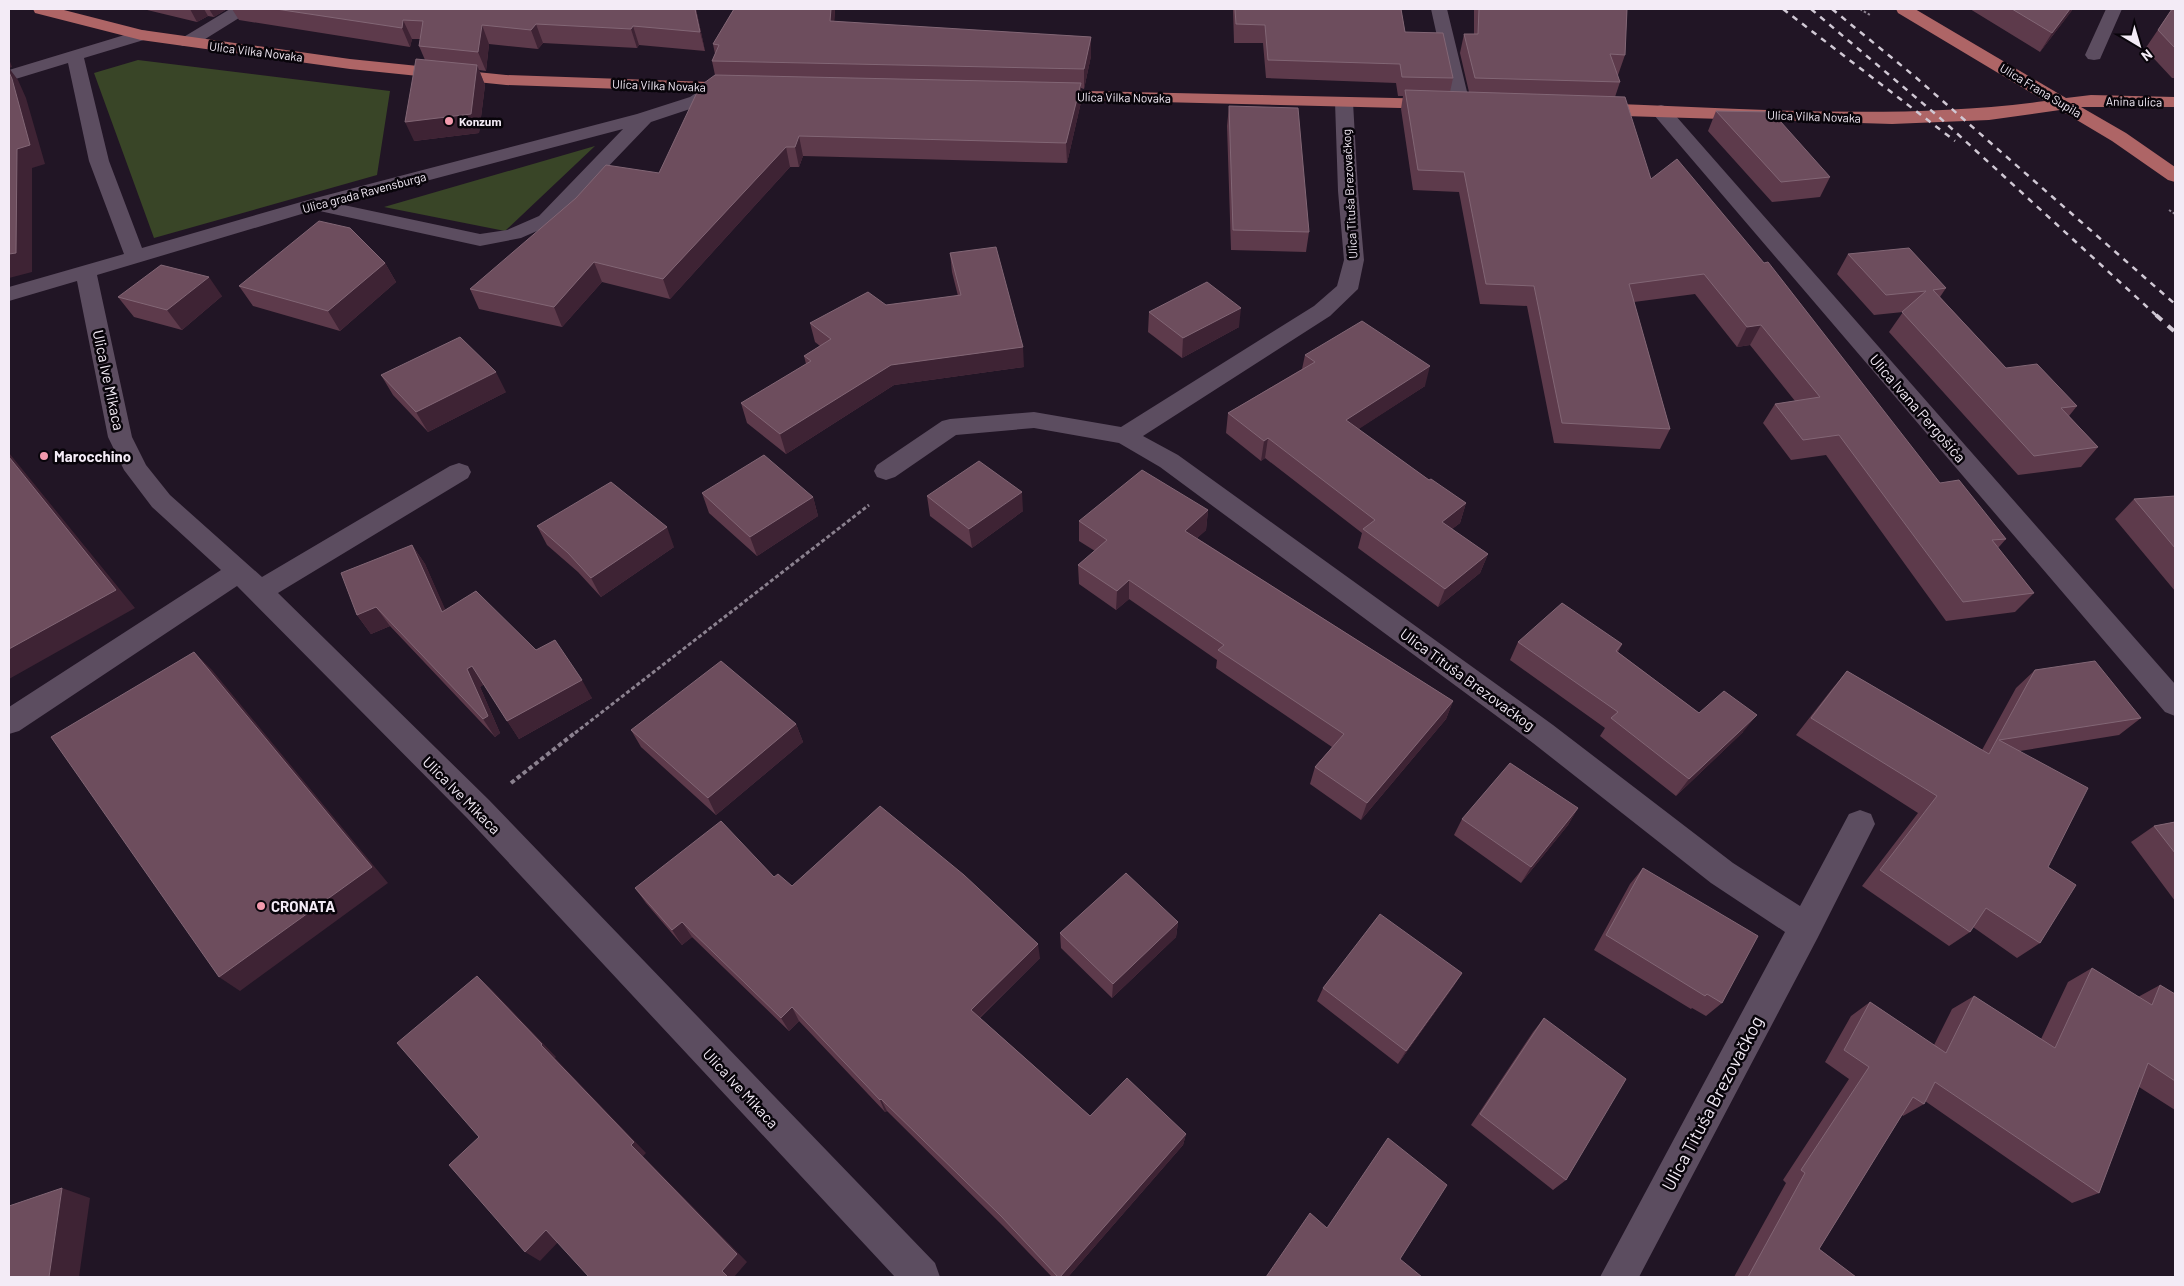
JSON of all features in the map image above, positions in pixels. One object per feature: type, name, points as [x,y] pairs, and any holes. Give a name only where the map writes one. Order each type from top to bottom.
[{"type":"main road","name":"Ulica Vilka Novaka","points":[[41,9],[141,35],[341,62],[506,80],[757,88]]},
{"type":"main road","name":"Ulica Frana Supila","points":[[1904,9],[2062,103],[2175,176]]},
{"type":"main road","name":"Ulica Vilka Novaka","points":[[1026,94],[1480,105]]},
{"type":"main road","name":"Anina ulica","points":[[2062,103],[2091,100],[2175,102]]},
{"type":"main road","name":"Ulica Vilka Novaka","points":[[1575,108],[1892,118],[1989,114],[2062,103]]},
{"type":"street","points":[[188,42],[241,9]]},
{"type":"street","points":[[1439,9],[1461,104]]},
{"type":"street","points":[[2094,55],[2114,9]]},
{"type":"street","points":[[9,76],[141,35]]},
{"type":"street","points":[[75,57],[99,161],[135,256]]},
{"type":"street","name":"Ulica grada Ravensburga","points":[[9,294],[315,204],[644,118],[696,102],[717,87]]},
{"type":"street","name":"Ulica Tituša Brezovačkog","points":[[1125,436],[1322,312],[1347,289],[1354,260],[1348,191],[1344,102]]},
{"type":"street","name":"Ulica Ivana Pergošića","points":[[1661,112],[2175,704]]},
{"type":"street","points":[[315,204],[480,240],[506,238],[528,231],[546,220],[644,118]]},
{"type":"street","name":"Ulica Ive Mikaca","points":[[86,272],[120,437],[136,470],[161,501],[249,582],[478,809],[921,1277]]},
{"type":"street","name":"Ulica Tituša Brezovačkog","points":[[886,471],[950,427],[1034,420],[1125,436],[1177,467],[1543,734],[1722,873],[1806,928]]},
{"type":"street","points":[[9,722],[249,582],[459,472]]},
{"type":"street","name":"Ulica Tituša Brezovačkog","points":[[1619,1277],[1860,824]]},
{"type":"path","points":[[478,809],[872,503],[886,471]]},
{"type":"green space","points":[[138,60],[390,91],[377,175],[154,238],[94,73]]},
{"type":"green space","points":[[595,146],[505,231],[384,207]]},
{"type":"building","points":[[276,9],[695,9],[700,32],[633,26],[631,29],[536,24],[531,30],[482,25],[478,52],[419,46],[423,21],[403,20],[402,28]]},
{"type":"building","points":[[734,9],[831,9],[830,21],[1091,37],[1084,69],[712,61],[719,45],[713,44]]},
{"type":"building","points":[[1235,9],[1401,9],[1405,32],[1443,33],[1453,78],[1402,77],[1400,64],[1268,60],[1265,25],[1236,24]]},
{"type":"building","points":[[1479,9],[1627,9],[1625,55],[1610,54],[1620,82],[1475,78],[1464,34],[1478,34]]},
{"type":"building","points":[[2012,9],[2070,9],[2052,33]]},
{"type":"building","points":[[2172,9],[2175,9],[2175,48],[2158,30]]},
{"type":"building","points":[[416,59],[477,65],[471,114],[405,122]]},
{"type":"building","points":[[9,72],[30,145],[17,149],[16,253],[9,254]]},
{"type":"building","points":[[715,75],[1081,83],[1066,143],[799,136],[795,147],[786,147],[663,279],[594,262],[554,307],[470,289],[576,198],[606,165],[659,173],[700,86]]},
{"type":"building","points":[[1405,90],[1625,97],[1651,179],[1677,159],[1764,263],[1768,262],[1940,483],[1959,480],[2006,539],[1992,540],[2034,593],[1963,602],[1839,435],[1803,440],[1775,404],[1820,397],[1761,325],[1747,327],[1704,274],[1629,284],[1670,429],[1562,423],[1534,286],[1486,284],[1464,172],[1418,170]]},
{"type":"building","points":[[1229,106],[1298,108],[1309,232],[1233,230]]},
{"type":"building","points":[[1716,111],[1772,112],[1830,177],[1781,182]]},
{"type":"building","points":[[319,221],[350,228],[385,263],[328,311],[239,286]]},
{"type":"building","points":[[996,247],[1023,347],[891,365],[780,434],[741,403],[811,361],[804,356],[831,339],[810,323],[868,292],[886,305],[961,295],[950,253]]},
{"type":"building","points":[[1909,248],[1946,288],[1933,290],[2006,368],[2037,364],[2077,406],[2061,408],[2098,447],[2034,456],[1902,312],[1926,291],[1886,295],[1848,254]]},
{"type":"building","points":[[161,265],[209,277],[167,310],[118,297]]},
{"type":"building","points":[[1207,282],[1241,308],[1183,338],[1149,312]]},
{"type":"building","points":[[1362,321],[1430,366],[1346,420],[1429,480],[1431,479],[1466,503],[1442,522],[1488,554],[1445,589],[1363,529],[1375,520],[1268,438],[1264,441],[1228,413],[1315,362],[1305,355]]},
{"type":"building","points":[[460,337],[496,372],[416,412],[381,375]]},
{"type":"building","points":[[764,455],[813,497],[750,537],[702,493]]},
{"type":"building","points":[[9,457],[116,590],[9,649]]},
{"type":"building","points":[[979,461],[1022,492],[969,529],[927,496]]},
{"type":"building","points":[[1142,470],[1208,510],[1185,531],[1453,701],[1367,803],[1315,767],[1344,734],[1218,650],[1224,645],[1129,580],[1117,591],[1078,565],[1107,540],[1079,521]]},
{"type":"building","points":[[611,482],[667,527],[591,578],[568,553],[537,526]]},
{"type":"building","points":[[2175,496],[2175,548],[2134,499]]},
{"type":"building","points":[[412,545],[442,612],[476,591],[536,650],[555,640],[582,680],[507,721],[472,666],[467,669],[488,716],[483,719],[376,607],[357,615],[341,573]]},
{"type":"building","points":[[1562,603],[1622,644],[1616,651],[1699,713],[1724,691],[1757,715],[1689,779],[1611,718],[1618,712],[1518,642]]},
{"type":"building","points":[[194,652],[372,867],[219,977],[51,737]]},
{"type":"building","points":[[721,661],[796,724],[708,798],[631,730]]},
{"type":"building","points":[[2095,661],[2141,718],[1999,740],[2088,788],[2048,867],[2076,885],[2040,943],[1986,908],[1970,932],[1880,870],[1937,796],[1811,718],[1847,671],[1989,754],[2035,670]]},
{"type":"building","points":[[1510,763],[1578,808],[1531,867],[1462,819]]},
{"type":"building","points":[[880,806],[964,875],[1038,944],[971,1010],[1090,1116],[1127,1078],[1186,1134],[1060,1277],[1001,1216],[880,1100],[792,1007],[781,1018],[682,922],[672,930],[635,888],[721,821],[774,877],[778,874],[792,886]]},
{"type":"building","points":[[2175,822],[2175,853],[2154,826]]},
{"type":"building","points":[[1643,868],[1758,936],[1722,1003],[1707,994],[1705,996],[1606,935]]},
{"type":"building","points":[[1126,873],[1178,922],[1113,984],[1060,933]]},
{"type":"building","points":[[1380,914],[1462,973],[1406,1051],[1323,988]]},
{"type":"building","points":[[2092,968],[2152,1005],[2160,985],[2175,994],[2175,1081],[2148,1063],[2099,1193],[1935,1082],[1924,1104],[1913,1097],[1819,1249],[1856,1277],[1748,1277],[1805,1173],[1801,1170],[1869,1067],[1844,1050],[1870,1002],[1946,1053],[1974,996],[2055,1048]]},
{"type":"building","points":[[477,976],[634,1142],[631,1145],[737,1254],[722,1271],[728,1277],[589,1277],[546,1230],[525,1252],[449,1165],[479,1137],[397,1043]]},
{"type":"building","points":[[1544,1018],[1626,1079],[1566,1180],[1480,1114]]},
{"type":"building","points":[[1388,1138],[1447,1185],[1400,1259],[1422,1277],[1266,1277],[1310,1213],[1327,1228]]},
{"type":"building","points":[[62,1188],[49,1277],[9,1277],[9,1206]]},
{"type":"railway","points":[[1783,9],[1955,141]]},
{"type":"railway","points":[[1811,9],[1939,117],[2157,316]]},
{"type":"railway","points":[[1832,9],[1913,75],[2175,304]]},
{"type":"railway","points":[[2156,315],[2175,332]]},
{"type":"place","name":"Konzum","points":[[449,121]]},
{"type":"place","name":"Marocchino","points":[[44,456]]},
{"type":"place","name":"CRONATA","points":[[261,906]]}]
